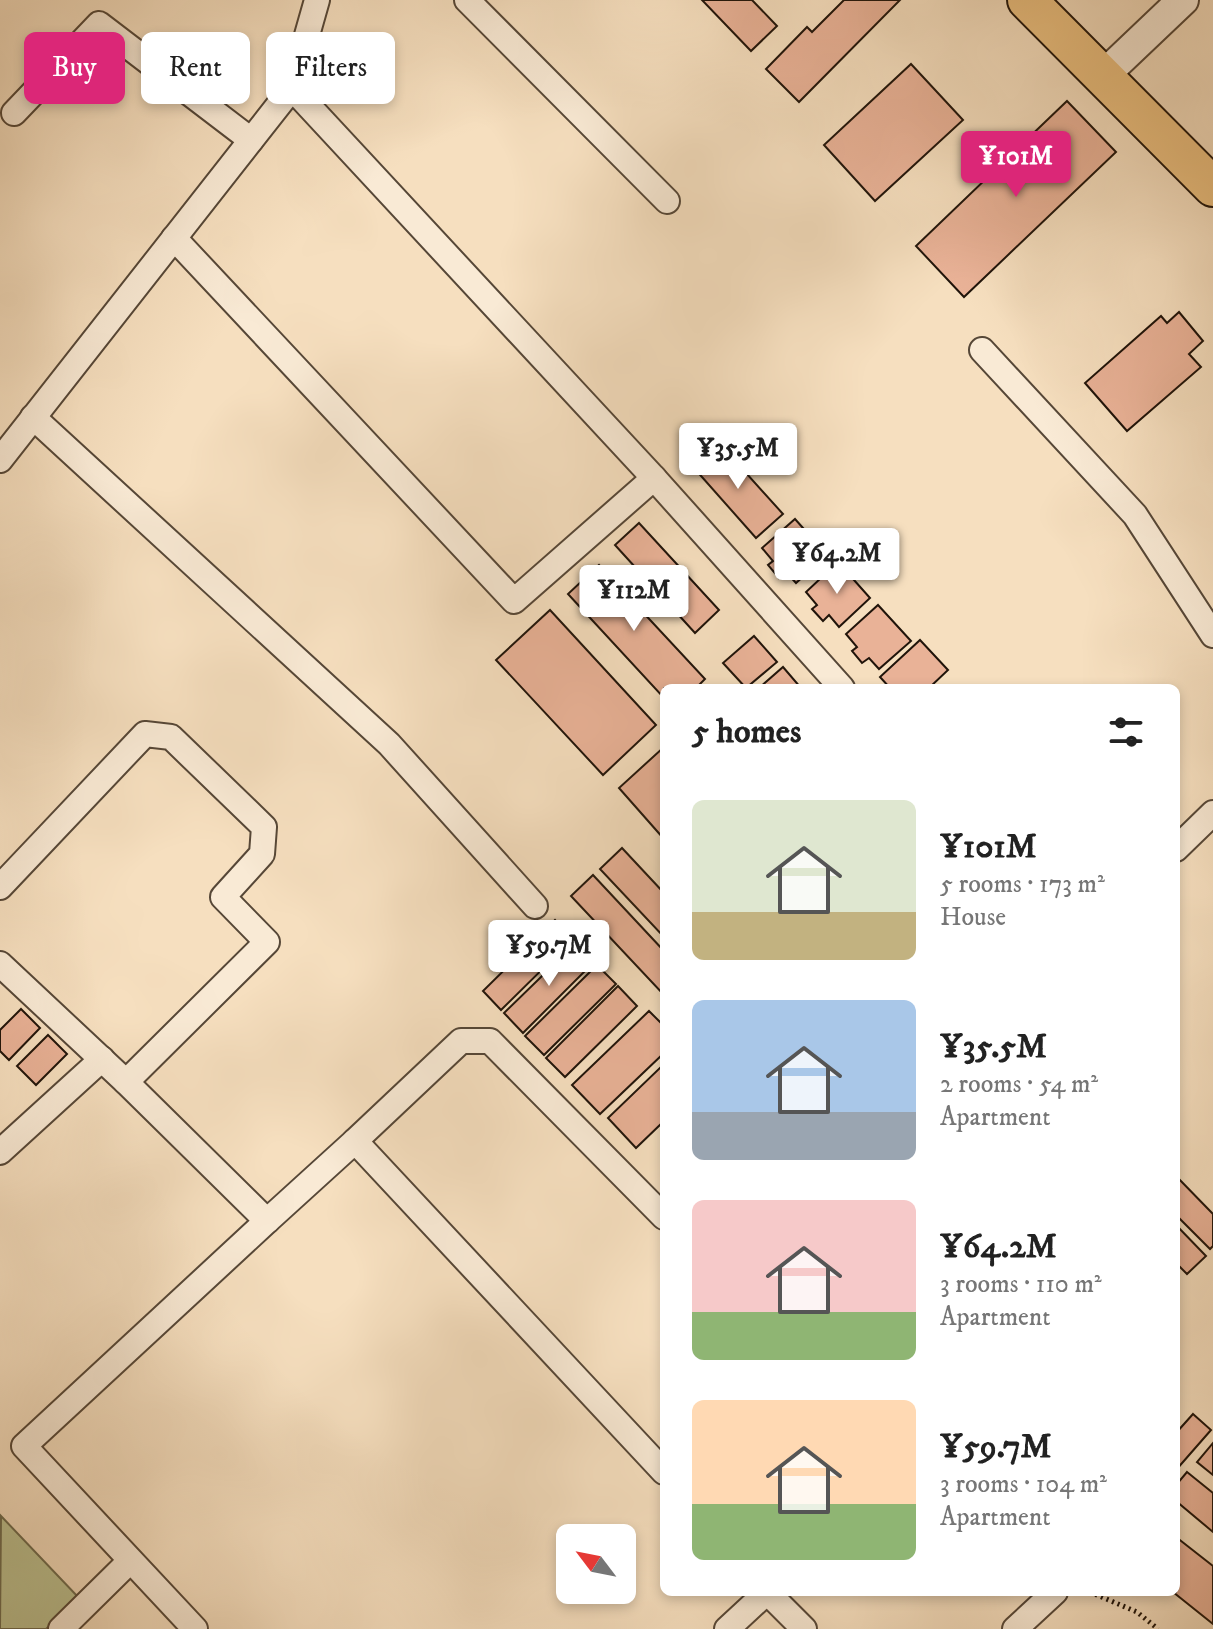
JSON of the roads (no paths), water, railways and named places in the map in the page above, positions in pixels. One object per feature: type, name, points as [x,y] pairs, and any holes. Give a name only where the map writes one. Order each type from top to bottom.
[{"type":"highway","points":[[1027,0],[1213,187]]},
{"type":"street","points":[[308,32],[317,0]]},
{"type":"street","points":[[467,0],[667,201]]},
{"type":"street","points":[[1103,76],[1183,0]]},
{"type":"street","points":[[14,113],[99,24],[251,140]]},
{"type":"street","points":[[0,460],[279,104]]},
{"type":"street","points":[[307,104],[654,478],[838,684]]},
{"type":"street","points":[[174,238],[514,601],[654,478]]},
{"type":"street","points":[[982,350],[1135,515],[1213,635]]},
{"type":"street","points":[[33,417],[389,744],[535,906]]},
{"type":"street","points":[[0,887],[145,734],[171,737],[264,827],[262,854],[223,897],[267,942],[126,1082]]},
{"type":"street","points":[[1180,845],[1213,813]]},
{"type":"street","points":[[0,964],[267,1221]]},
{"type":"street","points":[[195,1629],[24,1446],[461,1041],[490,1041],[660,1213]]},
{"type":"street","points":[[0,1152],[102,1059]]},
{"type":"street","points":[[355,1141],[660,1468]]},
{"type":"street","points":[[61,1629],[130,1561]]},
{"type":"street","points":[[727,1629],[763,1596]]},
{"type":"street","points":[[771,1596],[804,1629]]},
{"type":"street","points":[[1015,1629],[1051,1596]]}]
